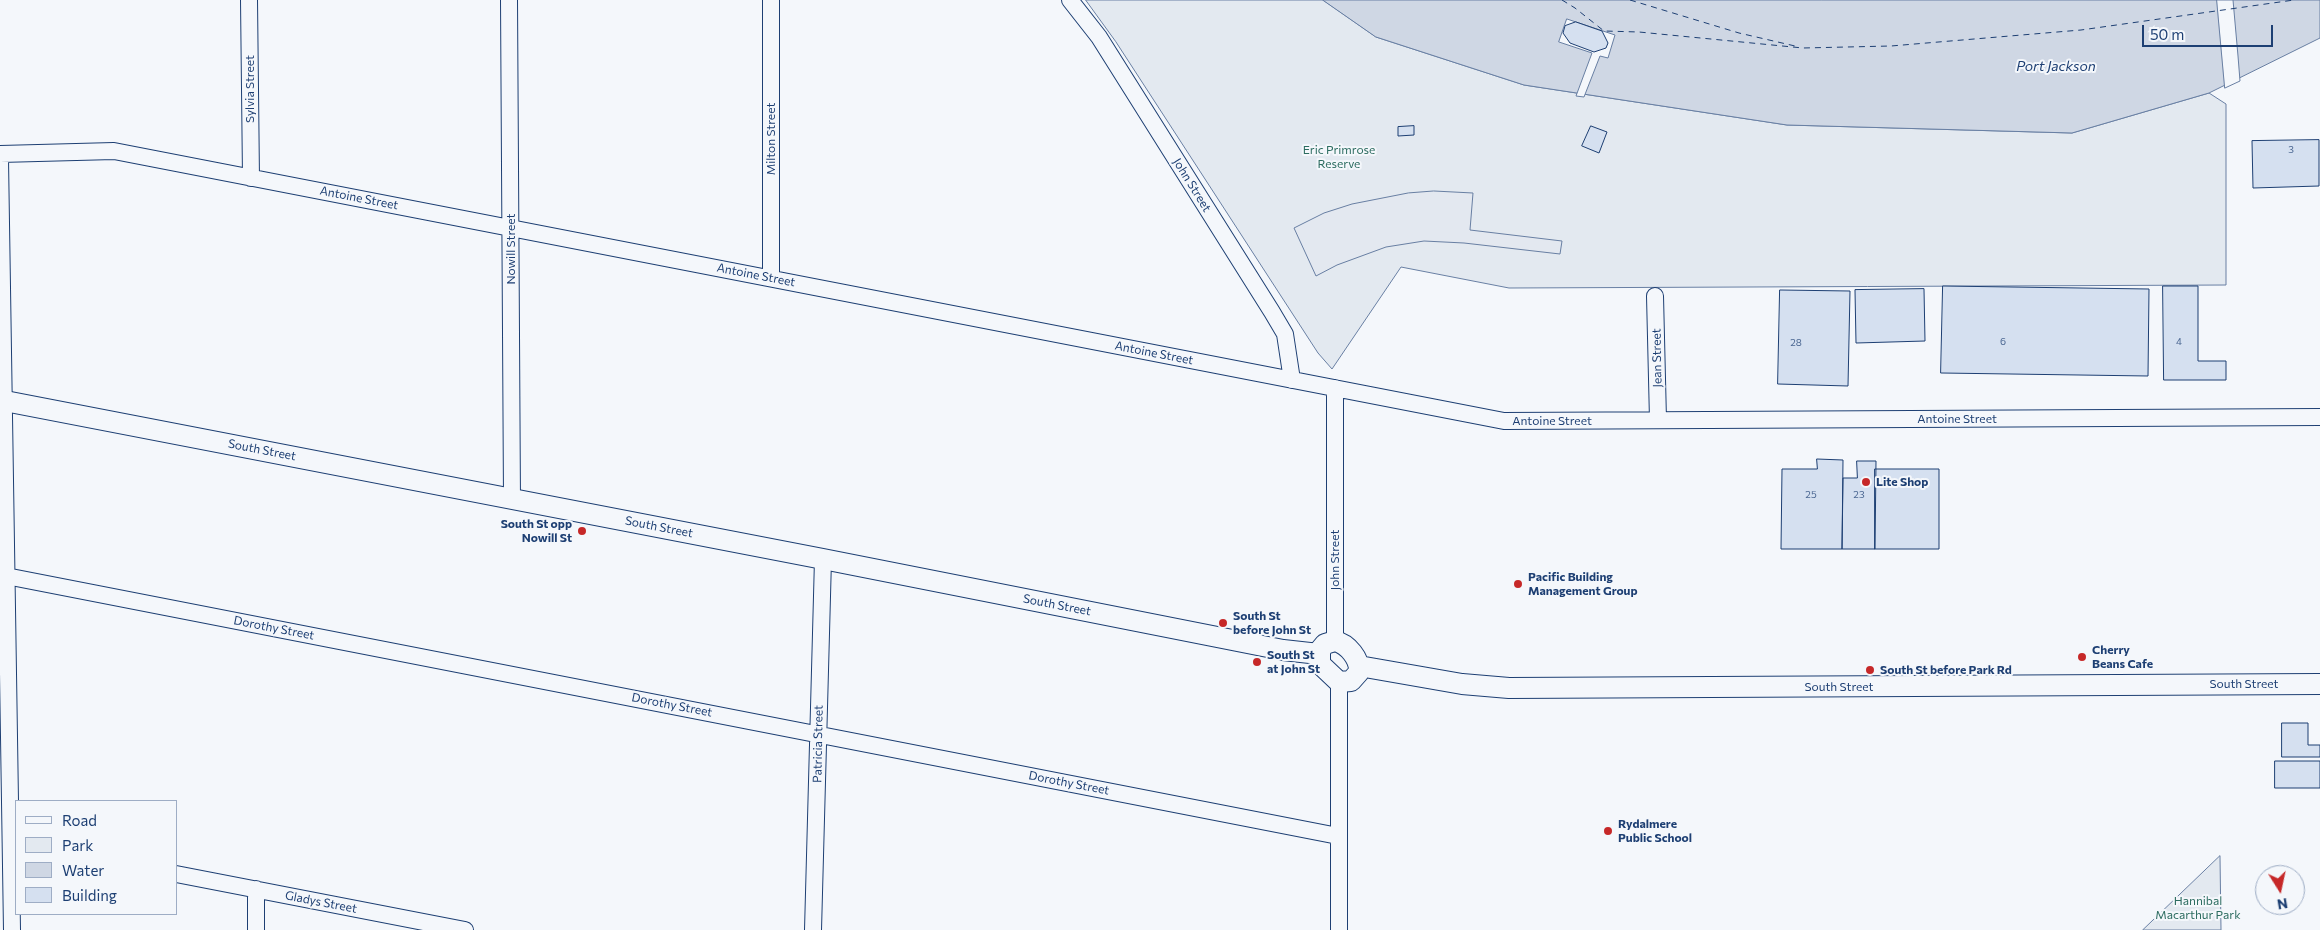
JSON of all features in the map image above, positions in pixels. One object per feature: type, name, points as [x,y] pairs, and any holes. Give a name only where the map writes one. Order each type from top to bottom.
[{"type":"street","name":"Sylvia Street","points":[[249,0],[251,178]]},
{"type":"street","name":"Nowill Street","points":[[510,0],[512,498]]},
{"type":"street","name":"Milton Street","points":[[771,0],[772,278]]},
{"type":"street","name":"John Street","points":[[1070,0],[1099,37],[1285,334],[1292,380]]},
{"type":"street","name":"Antoine Street","points":[[0,154],[114,151],[1504,421],[2320,417]]},
{"type":"street","points":[[0,159],[1,400],[6,576],[9,865],[12,930]]},
{"type":"street","name":"Jean Street","points":[[1655,296],[1658,420]]},
{"type":"street","name":"John Street","points":[[1335,388],[1335,641]]},
{"type":"street","name":"South Street","points":[[1,400],[512,498],[1283,650],[1318,654]]},
{"type":"street","name":"Patricia Street","points":[[813,930],[823,559]]},
{"type":"street","name":"Dorothy Street","points":[[6,576],[1338,836]]},
{"type":"street","points":[[1335,641],[1346,646],[1360,666],[1354,679],[1347,682],[1339,682],[1322,668],[1318,660],[1318,654],[1325,644],[1335,641]]},
{"type":"street","name":"South Street","points":[[1360,666],[1462,684],[1509,688],[2320,684]]},
{"type":"street","points":[[1339,682],[1339,930]]},
{"type":"street","name":"Gladys Street","points":[[178,874],[465,930]]},
{"type":"street","points":[[256,889],[256,930]]},
{"type":"green space","name":"Eric Primrose Reserve","points":[[1086,0],[1323,0],[1376,37],[1524,85],[1787,125],[2072,133],[2209,93],[2226,104],[2226,285],[1509,288],[1401,267],[1332,369],[1318,353],[1116,42]]},
{"type":"green space","name":"Hannibal Macarthur Park","points":[[2220,856],[2221,930],[2143,930]]},
{"type":"shaded area","points":[[1434,191],[1473,193],[1470,230],[1562,241],[1560,254],[1464,243],[1424,241],[1386,247],[1337,265],[1316,276],[1294,228],[1324,213],[1352,204],[1408,193]]},
{"type":"water","name":"Port Jackson","points":[[1323,0],[2320,0],[2320,38],[2209,93],[2072,133],[1787,125],[1524,85],[1376,37]]},
{"type":"pier","points":[[2217,0],[2233,0],[2240,81],[2225,88]]},
{"type":"pier","points":[[1567,19],[1615,35],[1608,58],[1600,56],[1584,97],[1576,96],[1592,53],[1559,42]]},
{"type":"building","points":[[1576,22],[1602,31],[1608,43],[1606,48],[1594,52],[1570,43],[1563,33],[1565,26]]},
{"type":"building","points":[[1414,126],[1414,135],[1398,136],[1398,127]]},
{"type":"building","points":[[1591,126],[1607,132],[1599,153],[1582,146]]},
{"type":"building","points":[[2319,140],[2319,186],[2253,188],[2252,141]]},
{"type":"building","points":[[1943,286],[2149,289],[2148,376],[1941,373]]},
{"type":"building","points":[[2163,286],[2198,286],[2198,361],[2226,361],[2226,380],[2164,380]]},
{"type":"building","points":[[1924,289],[1925,341],[1856,343],[1855,290]]},
{"type":"building","points":[[1780,290],[1850,291],[1848,386],[1778,384]]},
{"type":"building","points":[[1817,459],[1843,460],[1842,549],[1781,549],[1782,469],[1817,469]]},
{"type":"building","points":[[1857,461],[1876,461],[1875,549],[1842,549],[1843,478],[1857,478]]},
{"type":"building","points":[[1875,469],[1939,469],[1939,549],[1875,549]]},
{"type":"building","points":[[2282,723],[2308,723],[2308,745],[2320,745],[2320,757],[2282,757]]},
{"type":"building","points":[[2275,761],[2320,761],[2320,788],[2275,788]]},
{"type":"ferry route","points":[[1562,0],[1604,31],[1639,32],[1803,48],[1891,46],[2081,30],[2294,0]]},
{"type":"ferry route","points":[[1630,0],[1739,33],[1795,46]]},
{"type":"place","name":"Lite Shop","points":[[1866,482]]},
{"type":"place","name":"South St opp Nowill St","points":[[582,531]]},
{"type":"place","name":"Pacific Building Management Group","points":[[1518,584]]},
{"type":"place","name":"South St before John St","points":[[1223,623]]},
{"type":"place","name":"Cherry Beans Cafe","points":[[2082,657]]},
{"type":"place","name":"South St at John St","points":[[1257,662]]},
{"type":"place","name":"South St before Park Rd","points":[[1870,670]]},
{"type":"place","name":"Rydalmere Public School","points":[[1608,831]]}]
